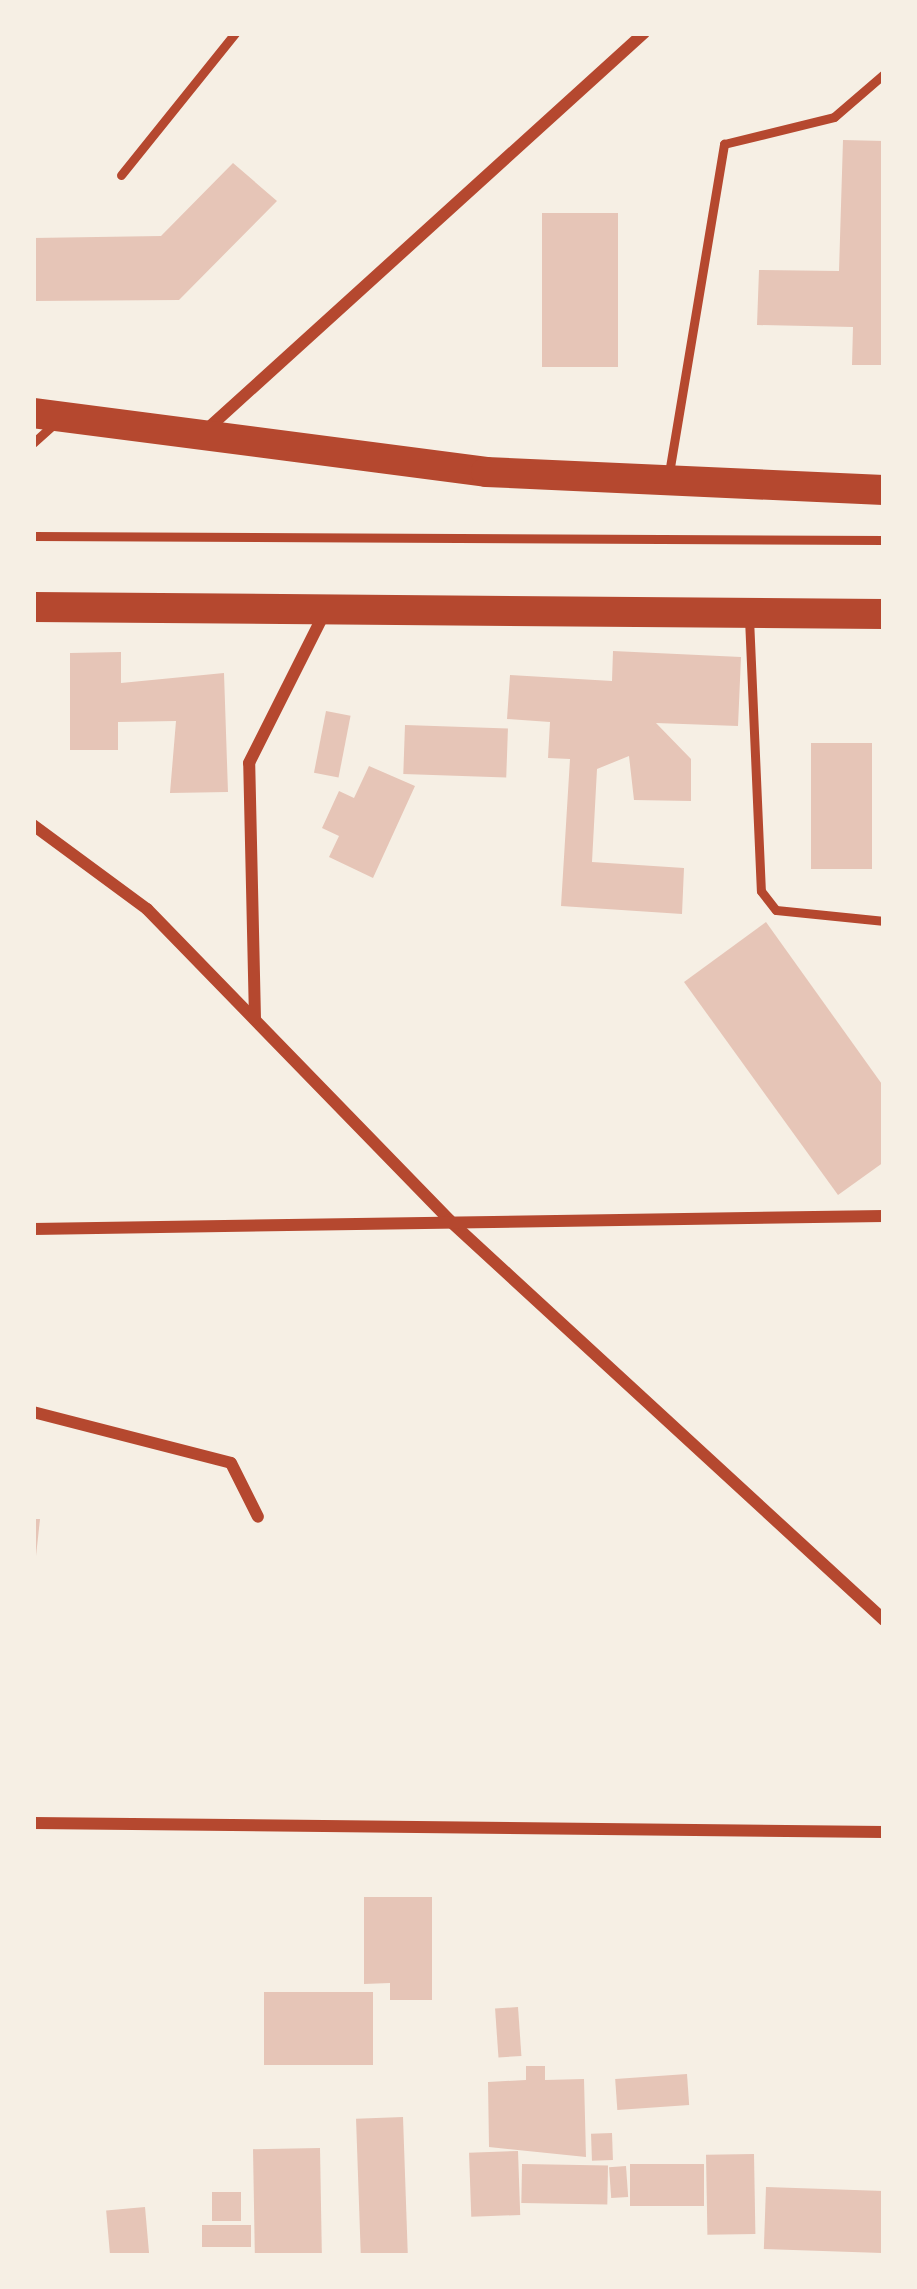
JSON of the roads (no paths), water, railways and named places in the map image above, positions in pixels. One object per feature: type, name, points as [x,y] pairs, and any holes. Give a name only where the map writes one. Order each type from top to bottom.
[{"type":"main road","points":[[47,415],[200,436],[668,484],[884,490]]},
{"type":"main road","points":[[33,607],[884,614]]},
{"type":"street","points":[[200,436],[644,33]]},
{"type":"street","points":[[255,1020],[248,763],[327,609]]},
{"type":"street","points":[[33,825],[147,909],[449,1220],[884,1621]]},
{"type":"street","points":[[33,1229],[884,1216]]},
{"type":"street","points":[[33,1412],[231,1462],[258,1517]]},
{"type":"street","points":[[33,1822],[884,1832]]},
{"type":"lane","points":[[121,175],[235,33]]},
{"type":"lane","points":[[668,484],[724,144],[834,117],[884,74]]},
{"type":"lane","points":[[868,88],[884,88]]},
{"type":"lane","points":[[33,443],[47,415]]},
{"type":"lane","points":[[33,536],[884,540]]},
{"type":"lane","points":[[749,613],[760,891],[776,910],[884,921]]}]
